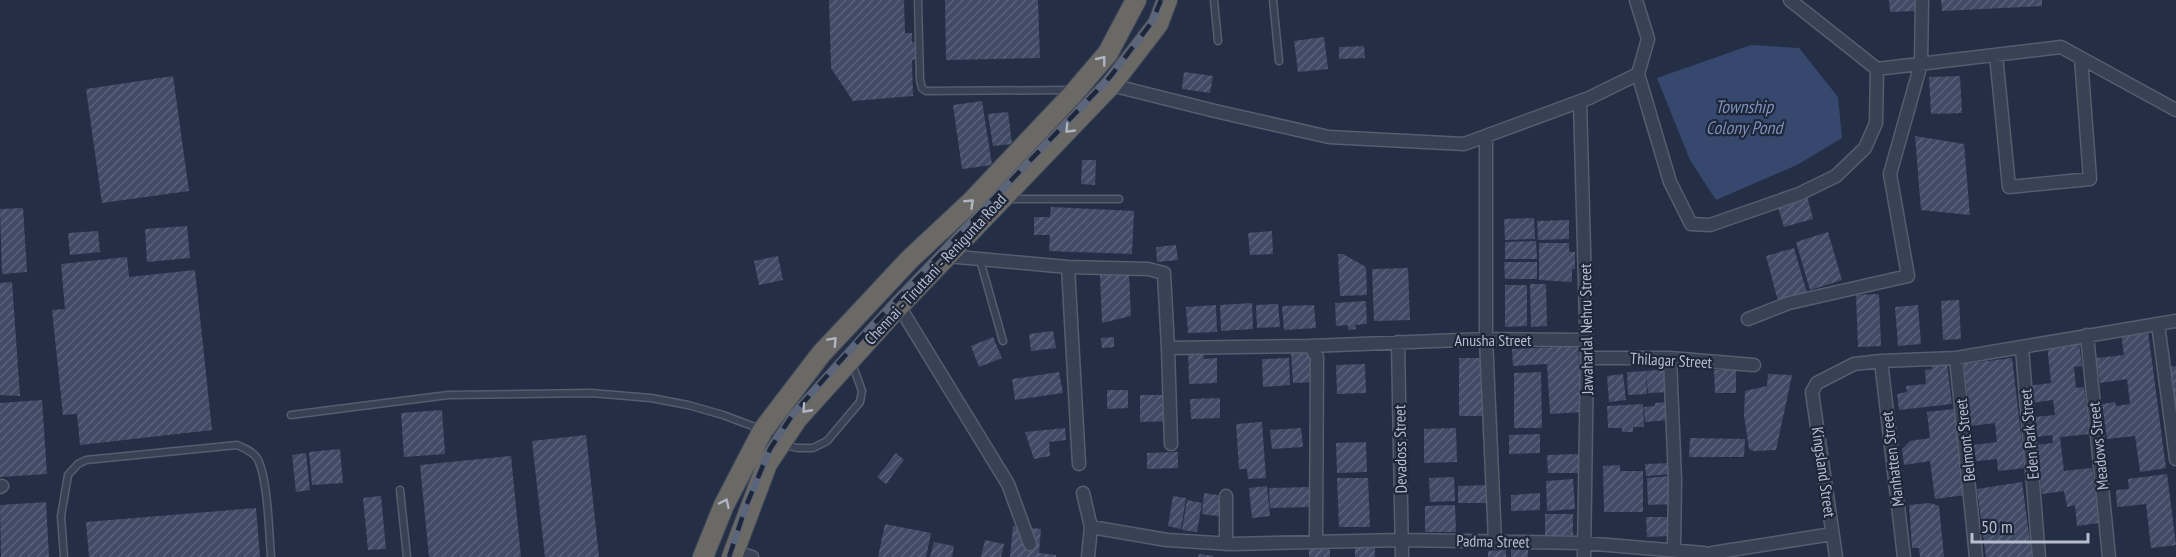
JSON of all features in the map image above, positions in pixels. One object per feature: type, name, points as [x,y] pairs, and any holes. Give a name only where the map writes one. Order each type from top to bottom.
[{"type":"highway","name":"Chennai - Tiruttani - Renigunta Road","points":[[703,557],[724,505],[763,430],[821,354],[910,259],[972,201],[1077,90],[1108,53],[1136,0]]},
{"type":"highway","name":"Chennai - Tiruttani - Renigunta Road","points":[[739,555],[767,464],[797,419],[899,306],[1111,85],[1158,24],[1167,0]]},
{"type":"street","points":[[1636,0],[1648,39],[1638,74],[1670,182],[1691,224],[1710,225],[1799,194],[1836,176],[1865,148],[1876,123],[1877,69]]},
{"type":"street","points":[[1790,0],[1877,69],[2061,46],[2176,110]]},
{"type":"street","points":[[1748,319],[1789,303],[1908,276],[1890,174],[1921,64],[1922,0]]},
{"type":"street","points":[[1996,55],[2009,187],[2090,179],[2081,58]]},
{"type":"street","points":[[1111,85],[1329,137],[1464,144],[1580,102],[1638,74]]},
{"type":"street","name":"Jawaharlal Nehru Street","points":[[1580,102],[1587,340],[1584,557]]},
{"type":"street","points":[[1486,136],[1486,339],[1495,541]]},
{"type":"street","points":[[947,256],[1068,267],[1148,269],[1164,273],[1171,444]]},
{"type":"street","points":[[1068,267],[1079,464]]},
{"type":"street","points":[[899,306],[1008,484],[1030,544]]},
{"type":"street","points":[[1881,361],[1956,358],[2176,321]]},
{"type":"street","points":[[2158,324],[2176,459]]},
{"type":"street","name":"Meadows Street","points":[[2087,335],[2109,557]]},
{"type":"street","name":"Anusha Street","points":[[1168,348],[1310,346],[1486,339],[1587,340]]},
{"type":"street","name":"Devadoss Street","points":[[1398,342],[1402,557]]},
{"type":"street","points":[[1310,346],[1317,357],[1317,542]]},
{"type":"street","name":"Eden Park Street","points":[[2022,348],[2039,557]]},
{"type":"street","name":"Thilagar Street","points":[[1587,358],[1670,358],[1754,365]]},
{"type":"street","points":[[1670,358],[1675,480],[1674,549]]},
{"type":"street","name":"Belmont Street","points":[[1956,358],[1976,557]]},
{"type":"street","name":"Kingsland Street","points":[[1836,557],[1812,392],[1817,382],[1854,364],[1881,361]]},
{"type":"street","name":"Manhatten Street","points":[[1881,361],[1904,557]]},
{"type":"street","points":[[1083,493],[1091,527],[1088,557]]},
{"type":"street","points":[[1226,496],[1226,544]]},
{"type":"street","name":"Padma Street","points":[[1091,527],[1167,540],[1226,544],[1401,540],[1495,541],[1584,543],[1708,553],[1833,534]]},
{"type":"lane","points":[[918,0],[920,80],[922,88],[927,91],[1077,90]]},
{"type":"lane","points":[[1214,0],[1218,41]]},
{"type":"lane","points":[[1273,0],[1278,61]]},
{"type":"lane","points":[[1002,199],[1119,200]]},
{"type":"lane","points":[[980,260],[1003,341]]},
{"type":"lane","points":[[291,415],[448,395],[591,393],[651,398],[688,405],[763,430],[781,444],[797,448],[813,448],[827,441],[860,402],[862,391],[850,360]]},
{"type":"lane","points":[[64,557],[61,516],[68,475],[78,464],[86,460],[237,445],[249,450],[257,458],[264,482],[271,557]]},
{"type":"lane","points":[[400,490],[407,557]]},
{"type":"water","name":"Township Colony Pond","points":[[1751,45],[1799,48],[1838,97],[1842,138],[1797,165],[1716,200],[1690,160],[1657,78]]},
{"type":"building","points":[[829,0],[904,0],[905,33],[912,33],[912,42],[916,42],[917,59],[912,60],[913,96],[853,101],[831,68]]},
{"type":"building","points":[[945,0],[1038,0],[1040,58],[946,60]]},
{"type":"building","points":[[1889,0],[1918,0],[1918,11],[1890,12]]},
{"type":"building","points":[[1941,0],[2042,0],[2042,6],[1942,11]]},
{"type":"building","points":[[1324,37],[1328,69],[1298,72],[1294,41]]},
{"type":"building","points":[[1364,46],[1365,58],[1339,59],[1339,47]]},
{"type":"building","points":[[1184,72],[1213,76],[1210,93],[1182,89]]},
{"type":"building","points":[[173,76],[189,191],[102,203],[86,89]]},
{"type":"building","points":[[1960,76],[1962,113],[1931,114],[1929,77]]},
{"type":"building","points":[[982,101],[992,165],[962,169],[953,105]]},
{"type":"building","points":[[1008,112],[1012,144],[993,146],[988,114]]},
{"type":"building","points":[[1915,136],[1964,144],[1970,215],[1921,210]]},
{"type":"building","points":[[1082,160],[1096,160],[1095,185],[1081,184]]},
{"type":"building","points":[[1807,196],[1813,219],[1784,227],[1777,204]]},
{"type":"building","points":[[1051,207],[1134,211],[1132,254],[1049,251],[1050,235],[1034,235],[1034,217],[1050,217]]},
{"type":"building","points":[[23,208],[27,272],[2,274],[0,209]]},
{"type":"building","points":[[1534,218],[1535,239],[1505,240],[1504,219]]},
{"type":"building","points":[[1569,220],[1569,239],[1538,240],[1537,221]]},
{"type":"building","points":[[187,226],[190,258],[147,262],[145,229]]},
{"type":"building","points":[[98,231],[100,252],[70,255],[68,233]]},
{"type":"building","points":[[1272,231],[1273,254],[1250,255],[1248,233]]},
{"type":"building","points":[[1828,232],[1842,280],[1810,290],[1796,242]]},
{"type":"building","points":[[1536,241],[1537,259],[1505,259],[1505,242]]},
{"type":"building","points":[[1539,243],[1569,243],[1569,252],[1575,252],[1572,282],[1539,280]]},
{"type":"building","points":[[1176,245],[1178,260],[1157,262],[1156,247]]},
{"type":"building","points":[[1794,248],[1807,293],[1778,301],[1766,256]]},
{"type":"building","points":[[1338,254],[1343,254],[1366,267],[1367,295],[1340,296]]},
{"type":"building","points":[[778,256],[783,280],[759,285],[754,261]]},
{"type":"building","points":[[127,257],[129,277],[195,270],[212,430],[80,445],[77,414],[63,415],[52,310],[65,309],[61,264]]},
{"type":"building","points":[[1504,262],[1537,262],[1537,279],[1505,279]]},
{"type":"building","points":[[1408,268],[1410,320],[1374,321],[1372,269]]},
{"type":"building","points":[[1129,274],[1131,316],[1102,323],[1100,275]]},
{"type":"building","points":[[12,282],[20,396],[0,395],[0,283]]},
{"type":"building","points":[[1530,284],[1546,284],[1547,326],[1531,327]]},
{"type":"building","points":[[1505,285],[1527,285],[1527,326],[1505,327]]},
{"type":"building","points":[[1879,294],[1881,346],[1858,347],[1856,295]]},
{"type":"building","points":[[1959,300],[1961,339],[1943,340],[1941,301]]},
{"type":"building","points":[[1366,301],[1367,324],[1355,325],[1356,329],[1348,330],[1348,325],[1336,326],[1335,303]]},
{"type":"building","points":[[1252,303],[1253,329],[1221,331],[1220,305]]},
{"type":"building","points":[[1278,304],[1280,327],[1257,328],[1256,305]]},
{"type":"building","points":[[1216,305],[1217,332],[1188,333],[1186,307]]},
{"type":"building","points":[[1314,305],[1316,328],[1284,330],[1282,306]]},
{"type":"building","points":[[1918,305],[1921,344],[1898,346],[1895,307]]},
{"type":"building","points":[[1053,331],[1056,348],[1031,351],[1029,334]]},
{"type":"building","points":[[2148,331],[2166,468],[2140,472],[2135,436],[2107,439],[2102,404],[2115,402],[2116,406],[2130,404],[2127,379],[2100,383],[2096,358],[2124,355],[2121,334]]},
{"type":"building","points":[[993,337],[1002,358],[979,367],[971,346]]},
{"type":"building","points":[[1114,337],[1114,347],[1102,348],[1101,338]]},
{"type":"building","points":[[2079,342],[2082,366],[2074,367],[2076,388],[2084,387],[2090,434],[2060,437],[2064,471],[2092,468],[2099,523],[2077,526],[2075,505],[2067,507],[2064,491],[2042,494],[2036,445],[2053,443],[2052,435],[2036,437],[2034,417],[2055,415],[2053,400],[2029,403],[2027,386],[2051,383],[2047,345]]},
{"type":"building","points":[[1578,346],[1582,412],[1550,414],[1547,364],[1513,366],[1512,349]]},
{"type":"building","points":[[1188,348],[1203,348],[1204,359],[1217,358],[1217,383],[1189,384]]},
{"type":"building","points":[[1314,352],[1315,382],[1293,383],[1291,353]]},
{"type":"building","points":[[1289,358],[1290,385],[1263,387],[1262,359]]},
{"type":"building","points":[[1459,358],[1490,358],[1490,416],[1459,416]]},
{"type":"building","points":[[2012,358],[2025,468],[1998,471],[1997,459],[1976,461],[1974,445],[1997,442],[1995,423],[1971,426],[1964,364]]},
{"type":"building","points":[[1947,363],[1952,404],[1899,410],[1897,394],[1907,392],[1906,386],[1926,384],[1925,370],[1932,369],[1932,365]]},
{"type":"building","points":[[1365,364],[1366,393],[1337,394],[1336,365]]},
{"type":"building","points":[[2176,366],[2176,423],[2169,367]]},
{"type":"building","points":[[1668,369],[1670,392],[1648,393],[1646,371]]},
{"type":"building","points":[[1714,370],[1736,370],[1736,393],[1715,393]]},
{"type":"building","points":[[1646,371],[1647,394],[1628,395],[1627,372]]},
{"type":"building","points":[[1059,372],[1063,393],[1015,400],[1012,379]]},
{"type":"building","points":[[1541,372],[1542,428],[1514,428],[1514,373]]},
{"type":"building","points":[[1623,374],[1626,400],[1609,402],[1607,376]]},
{"type":"building","points":[[1768,374],[1792,375],[1776,450],[1754,451],[1749,449],[1744,415],[1745,391],[1767,386]]},
{"type":"building","points":[[1107,390],[1128,390],[1128,408],[1107,409]]},
{"type":"building","points":[[1140,395],[1175,395],[1175,421],[1140,422]]},
{"type":"building","points":[[1220,398],[1220,418],[1191,419],[1190,399]]},
{"type":"building","points":[[42,400],[47,474],[0,477],[0,403]]},
{"type":"building","points":[[1669,402],[1669,420],[1645,422],[1644,407]]},
{"type":"building","points":[[1643,404],[1644,427],[1633,427],[1633,432],[1622,432],[1622,428],[1608,428],[1607,406]]},
{"type":"building","points":[[1954,409],[1965,495],[1935,499],[1930,461],[1904,465],[1902,449],[1910,441],[1930,438],[1927,412]]},
{"type":"building","points":[[442,410],[445,454],[404,457],[401,413]]},
{"type":"building","points":[[1262,422],[1266,478],[1248,479],[1247,469],[1239,469],[1236,424]]},
{"type":"building","points":[[1065,428],[1066,440],[1049,442],[1050,456],[1034,459],[1025,432]]},
{"type":"building","points":[[1301,428],[1303,447],[1272,449],[1270,430]]},
{"type":"building","points":[[1456,428],[1457,462],[1424,463],[1424,429]]},
{"type":"building","points":[[1540,434],[1540,453],[1509,454],[1509,435]]},
{"type":"building","points":[[586,435],[599,557],[545,557],[532,441]]},
{"type":"building","points":[[1690,438],[1745,439],[1744,457],[1689,457]]},
{"type":"building","points":[[1366,442],[1367,472],[1337,473],[1336,443]]},
{"type":"building","points":[[340,449],[343,483],[312,485],[309,452]]},
{"type":"building","points":[[1178,452],[1178,468],[1147,469],[1147,453]]},
{"type":"building","points":[[306,453],[310,490],[296,492],[292,455]]},
{"type":"building","points":[[896,453],[904,460],[886,484],[877,477]]},
{"type":"building","points":[[1578,454],[1579,473],[1548,473],[1547,455]]},
{"type":"building","points":[[511,456],[521,557],[429,557],[420,465]]},
{"type":"building","points":[[1672,463],[1673,474],[1646,476],[1645,464]]},
{"type":"building","points":[[1620,465],[1620,471],[1643,471],[1643,512],[1604,512],[1603,466]]},
{"type":"building","points":[[2167,474],[2176,545],[2151,548],[2146,504],[2117,507],[2116,490],[2129,489],[2128,479]]},
{"type":"building","points":[[1672,476],[1674,504],[1648,505],[1647,478]]},
{"type":"building","points":[[1454,477],[1455,501],[1430,502],[1429,478]]},
{"type":"building","points":[[1337,478],[1368,478],[1370,527],[1339,527]]},
{"type":"building","points":[[1573,479],[1575,509],[1547,511],[1546,481]]},
{"type":"building","points":[[2022,482],[2032,557],[1986,557],[1977,489]]},
{"type":"building","points":[[1490,485],[1490,503],[1458,503],[1458,486]]},
{"type":"building","points":[[1267,486],[1270,516],[1252,518],[1249,488]]},
{"type":"building","points":[[1312,487],[1312,507],[1270,508],[1269,488]]},
{"type":"building","points":[[1204,493],[1224,496],[1224,517],[1202,514]]},
{"type":"building","points":[[1540,493],[1540,510],[1511,511],[1511,495]]},
{"type":"building","points":[[381,496],[386,549],[368,550],[363,498]]},
{"type":"building","points":[[1173,496],[1186,498],[1181,529],[1168,526]]},
{"type":"building","points":[[1187,500],[1202,503],[1197,532],[1182,530]]},
{"type":"building","points":[[46,502],[49,557],[1,557],[0,505]]},
{"type":"building","points":[[1930,503],[1939,506],[1944,557],[1920,557],[1919,548],[1912,548],[1909,505]]},
{"type":"building","points":[[1455,505],[1456,532],[1425,532],[1425,506]]},
{"type":"building","points":[[256,508],[260,557],[89,557],[86,522]]},
{"type":"building","points":[[1545,514],[1573,514],[1573,535],[1545,535]]},
{"type":"building","points":[[1646,517],[1671,517],[1671,536],[1647,537]]},
{"type":"building","points":[[885,524],[931,533],[926,557],[878,557]]},
{"type":"building","points":[[1013,526],[1041,529],[1039,553],[1056,555],[1056,557],[1010,557]]},
{"type":"building","points":[[985,540],[1004,544],[1001,557],[981,557]]},
{"type":"building","points":[[934,542],[954,546],[952,557],[930,557]]},
{"type":"building","points":[[1375,547],[1375,557],[1355,557],[1355,548]]},
{"type":"building","points":[[1309,549],[1330,549],[1330,557],[1309,557]]},
{"type":"building","points":[[1506,550],[1506,557],[1488,557],[1488,551]]},
{"type":"building","points":[[1511,550],[1528,550],[1528,557],[1511,557]]},
{"type":"building","points":[[1199,554],[1214,556],[1198,557]]},
{"type":"railway","points":[[729,557],[746,506],[770,449],[793,414],[867,331],[1110,77],[1152,22],[1161,0]]}]
